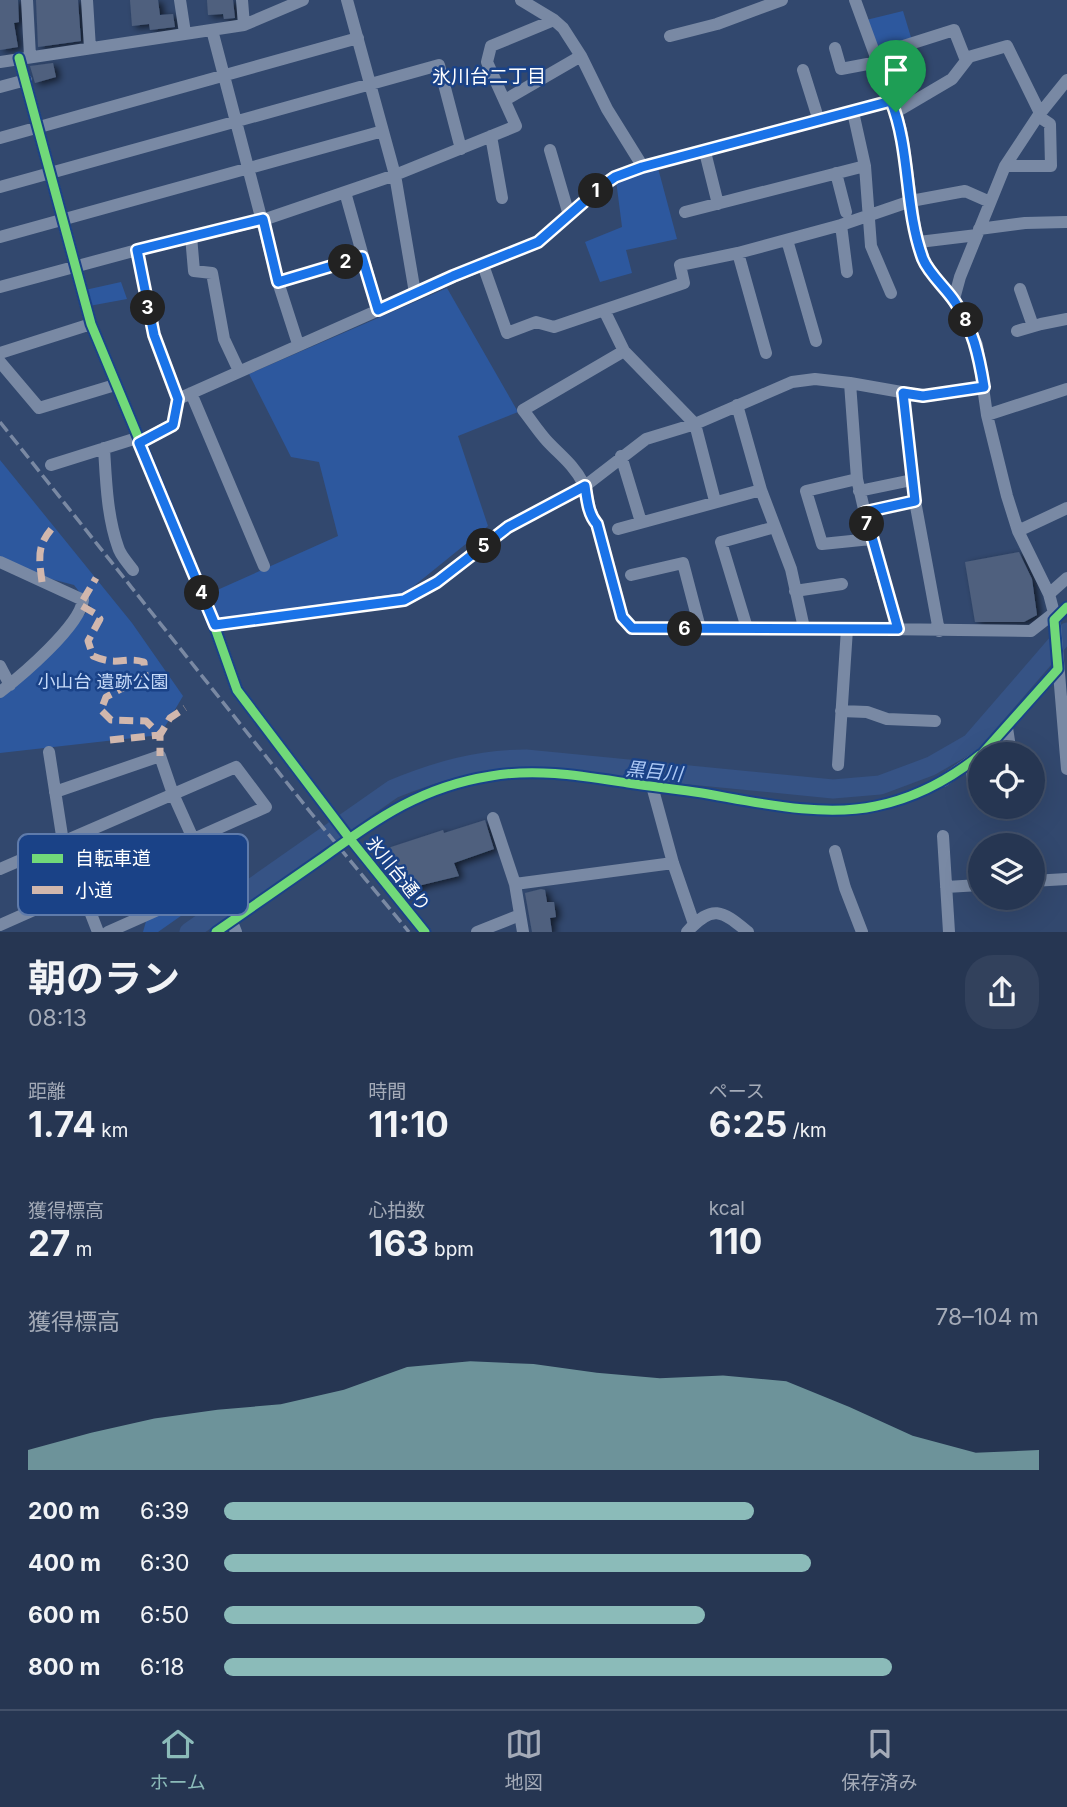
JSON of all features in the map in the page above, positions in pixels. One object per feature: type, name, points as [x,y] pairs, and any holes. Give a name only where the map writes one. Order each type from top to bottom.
[{"type":"street","name":"氷川台通り","points":[[27,0],[26,80],[91,324],[215,625],[240,698],[425,932]]},
{"type":"street","points":[[87,0],[90,48]]},
{"type":"street","points":[[180,0],[185,33]]},
{"type":"street","points":[[242,0],[244,25]]},
{"type":"street","points":[[0,62],[244,25],[303,0]]},
{"type":"street","points":[[347,0],[395,174],[415,293]]},
{"type":"street","points":[[521,0],[564,28],[607,109],[642,167]]},
{"type":"street","points":[[670,36],[782,0]]},
{"type":"street","points":[[855,0],[902,134],[911,201],[924,261],[954,299],[977,345],[987,415],[1018,531],[1049,594],[1054,616],[1067,769]]},
{"type":"street","points":[[0,288],[75,266],[263,219],[395,174],[516,126],[487,62],[491,46],[554,20]]},
{"type":"street","points":[[212,30],[278,282],[299,345]]},
{"type":"street","points":[[835,48],[841,69],[954,30],[965,58],[1007,46],[1039,114],[1050,124],[1051,166],[1005,166]]},
{"type":"street","points":[[0,138],[358,38]]},
{"type":"street","points":[[505,100],[581,56]]},
{"type":"street","points":[[178,399],[415,293],[538,242],[615,177],[642,167],[819,121],[894,107],[952,79],[969,57]]},
{"type":"street","points":[[0,187],[439,65],[461,149]]},
{"type":"street","points":[[803,70],[819,121]]},
{"type":"street","points":[[0,87],[26,80]]},
{"type":"street","points":[[954,299],[960,277],[1005,166],[1039,114],[1067,80]]},
{"type":"street","points":[[853,113],[865,166],[871,246],[891,293]]},
{"type":"street","points":[[0,237],[383,131]]},
{"type":"street","points":[[491,136],[502,198]]},
{"type":"street","points":[[550,150],[569,215]]},
{"type":"street","points":[[705,152],[718,204]]},
{"type":"street","points":[[685,212],[865,166]]},
{"type":"street","points":[[836,173],[846,212]]},
{"type":"street","points":[[483,265],[508,333],[536,322],[554,327],[684,283],[680,265],[787,240],[911,201],[965,191],[990,202]]},
{"type":"street","points":[[345,192],[378,310]]},
{"type":"street","points":[[919,243],[1025,223],[1066,222]]},
{"type":"street","points":[[841,225],[847,272]]},
{"type":"street","points":[[191,236],[194,271],[212,273],[223,339],[239,371]]},
{"type":"street","points":[[787,240],[816,341]]},
{"type":"street","points":[[51,465],[138,441],[173,425],[178,399],[154,335],[137,250]]},
{"type":"street","points":[[738,253],[766,353]]},
{"type":"street","points":[[278,282],[362,257]]},
{"type":"street","points":[[1020,289],[1033,326]]},
{"type":"street","points":[[604,310],[624,351],[695,424],[715,501]]},
{"type":"street","points":[[1017,331],[1067,319]]},
{"type":"street","points":[[0,353],[91,324]]},
{"type":"street","points":[[624,351],[523,410],[548,442],[572,464],[585,486],[587,502],[592,519],[597,524],[622,617],[636,629],[1031,631],[1054,616]]},
{"type":"street","points":[[0,362],[39,408],[115,385]]},
{"type":"street","points":[[215,625],[404,600],[437,582],[508,527],[585,486],[646,439],[695,424],[775,387],[815,379],[923,396],[984,387]]},
{"type":"street","points":[[850,383],[858,485],[898,629]]},
{"type":"street","points":[[987,415],[1067,389]]},
{"type":"street","points":[[191,393],[264,566]]},
{"type":"street","points":[[903,393],[915,501],[939,631]]},
{"type":"street","points":[[737,405],[761,490],[790,569],[804,628]]},
{"type":"street","points":[[104,449],[107,492],[118,550],[133,569]]},
{"type":"street","points":[[621,456],[641,522]]},
{"type":"street","points":[[871,539],[822,544],[806,491],[912,480]]},
{"type":"street","points":[[618,529],[761,490]]},
{"type":"street","points":[[865,512],[915,501]]},
{"type":"street","points":[[1018,531],[1067,508]]},
{"type":"street","points":[[747,628],[721,542],[775,527]]},
{"type":"street","points":[[0,562],[83,600],[73,622],[5,689],[1,670]]},
{"type":"street","points":[[631,575],[683,563],[699,628]]},
{"type":"street","points":[[1049,594],[1067,578]]},
{"type":"street","points":[[795,591],[842,584]]},
{"type":"street","points":[[838,765],[847,629]]},
{"type":"street","points":[[993,742],[1058,669]]},
{"type":"street","points":[[841,711],[867,712],[887,719],[935,721]]},
{"type":"street","points":[[1007,728],[1009,742]]},
{"type":"street","points":[[50,752],[62,834]]},
{"type":"street","points":[[55,792],[160,756],[191,834]]},
{"type":"street","points":[[943,781],[968,764]]},
{"type":"street","points":[[81,834],[236,767],[266,807],[207,834]]},
{"type":"street","points":[[652,786],[691,928],[714,912],[724,913],[748,932]]},
{"type":"street","points":[[493,818],[515,884],[523,932]]},
{"type":"street","points":[[943,836],[949,932]]},
{"type":"street","points":[[835,851],[845,888],[862,932]]},
{"type":"street","points":[[0,869],[18,861]]},
{"type":"street","points":[[515,884],[673,863]]},
{"type":"street","points":[[1045,880],[1067,879]]},
{"type":"street","points":[[946,887],[968,886]]},
{"type":"street","points":[[0,925],[23,915]]},
{"type":"street","points":[[91,915],[98,932]]},
{"type":"street","points":[[108,932],[146,915]]},
{"type":"street","points":[[477,932],[520,915]]},
{"type":"green space","points":[[903,11],[913,44],[874,53],[862,21]]},
{"type":"green space","points":[[658,168],[677,239],[626,250],[632,273],[600,282],[585,242],[622,227],[616,180]]},
{"type":"green space","points":[[121,282],[127,299],[89,306],[85,290]]},
{"type":"green space","points":[[447,288],[518,412],[458,436],[488,526],[404,594],[215,619],[215,591],[338,536],[319,462],[291,457],[249,374]]},
{"type":"green space","name":"小山台 遺跡公園","points":[[0,460],[132,623],[183,696],[160,735],[0,753],[0,689],[70,631],[91,607],[74,585],[36,575],[0,556]]},
{"type":"green space","points":[[148,915],[182,915],[158,932],[143,932]]},
{"type":"building","points":[[0,0],[18,0],[19,22],[14,23],[18,47],[0,50]]},
{"type":"building","points":[[36,0],[78,0],[81,41],[38,47]]},
{"type":"building","points":[[130,0],[158,0],[160,15],[173,14],[175,27],[150,30],[149,24],[132,26]]},
{"type":"building","points":[[207,0],[233,0],[235,18],[224,19],[223,14],[208,15]]},
{"type":"building","points":[[53,63],[56,77],[35,83],[30,66]]},
{"type":"building","points":[[1019,552],[1032,579],[1037,615],[1024,622],[975,622],[965,562]]},
{"type":"building","points":[[485,820],[494,849],[454,863],[459,876],[422,885],[408,896],[377,858],[391,847]]},
{"type":"building","points":[[545,890],[547,902],[554,902],[556,917],[550,918],[552,932],[532,932],[525,893]]},
{"type":"waterway","name":"黒目川","points":[[248,891],[393,789],[474,764],[526,759],[833,789],[880,785],[931,766],[971,743],[1067,632]]},
{"type":"waterway","name":"黒目川","points":[[189,932],[213,915]]},
{"type":"railway","points":[[0,422],[409,932]]},
{"type":"marked path","points":[[42,582],[40,552],[44,540],[54,526]]},
{"type":"marked path","points":[[83,600],[96,578]]},
{"type":"marked path","points":[[82,606],[100,619],[88,641],[93,656],[109,661],[144,662],[145,676],[106,697],[101,710],[111,720],[146,721],[160,735],[170,718],[185,708]]},
{"type":"marked path","points":[[110,740],[160,735],[160,756]]},
{"type":"cycle path","points":[[19,58],[91,324],[173,521],[237,690],[350,839],[425,932]]},
{"type":"cycle path","points":[[993,742],[1058,669],[1054,620],[1067,607]]},
{"type":"cycle path","points":[[248,910],[381,818],[421,797],[466,781],[508,774],[559,774],[811,810],[833,810],[890,803],[944,780],[968,764]]},
{"type":"cycle path","points":[[216,932],[240,915]]},
{"type":"district","name":"氷川台二丁目","points":[[489,76]]},
{"type":"route","points":[[891,101],[896,112],[902,134],[915,227],[924,261],[963,314],[977,345],[984,387],[923,396],[903,393],[915,501],[865,512],[898,629],[632,628],[622,617],[597,524],[592,519],[587,502],[585,486],[508,527],[437,582],[404,600],[215,625],[139,443],[173,425],[178,399],[154,335],[137,250],[263,219],[278,282],[362,257],[378,310],[538,242],[615,177],[642,167],[891,101]]}]
